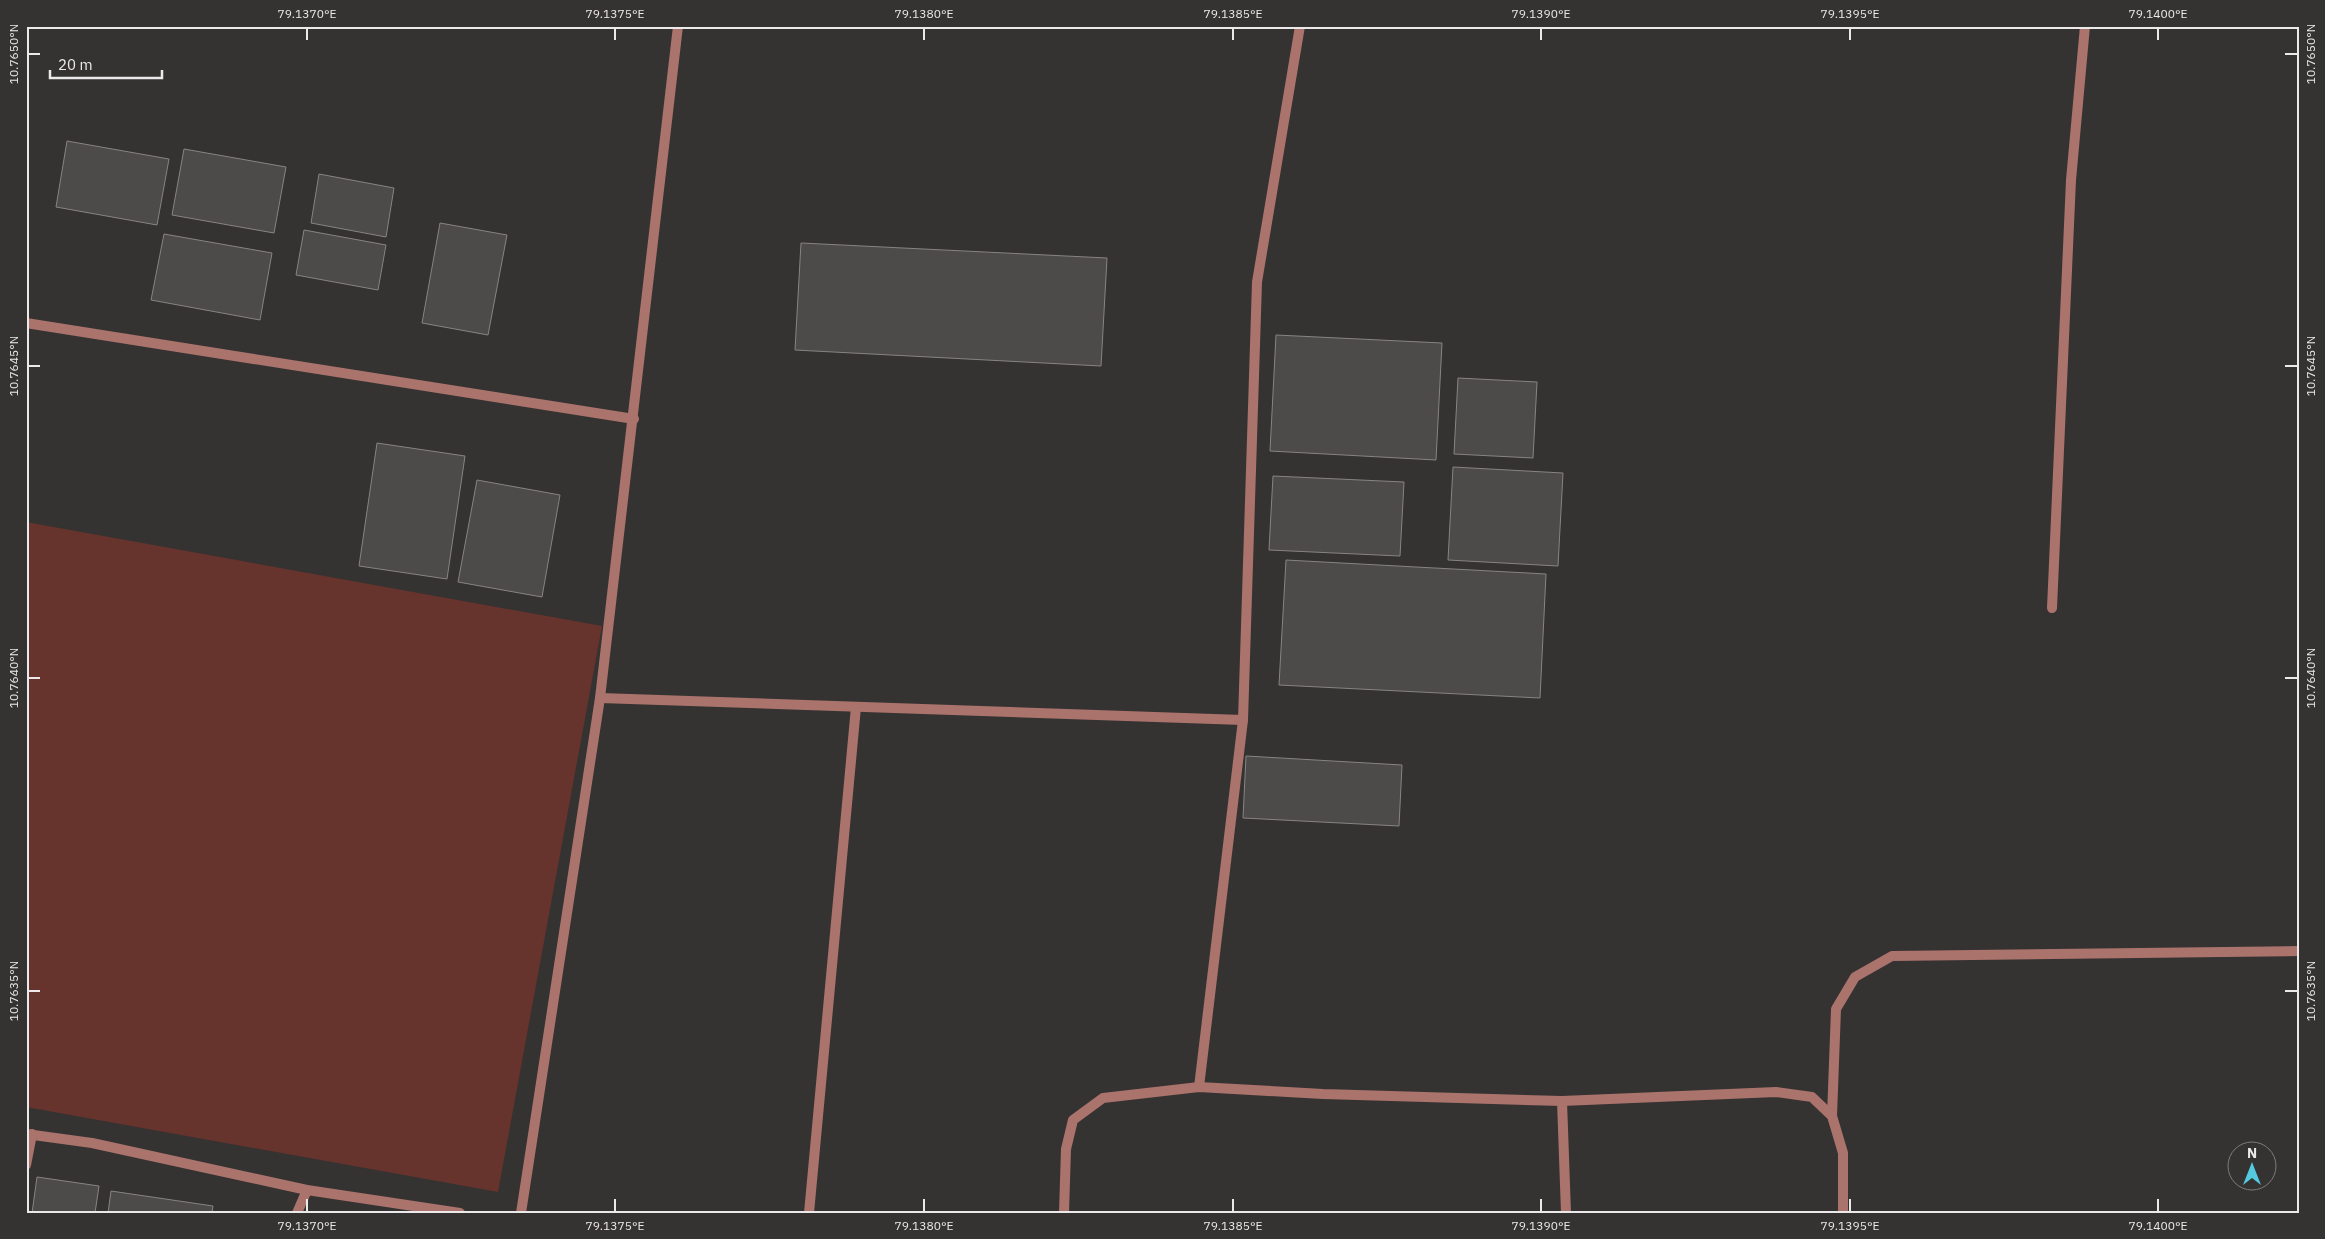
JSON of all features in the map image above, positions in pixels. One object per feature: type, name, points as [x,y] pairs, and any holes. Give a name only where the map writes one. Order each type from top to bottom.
[{"type":"street","points":[[521,1213],[600,698],[634,419],[678,26]]},
{"type":"street","points":[[1199,1087],[1243,720],[1257,282],[1300,26]]},
{"type":"street","points":[[2052,608],[2071,180],[2086,26]]},
{"type":"street","points":[[26,323],[634,419]]},
{"type":"street","points":[[600,698],[1243,720]]},
{"type":"street","points":[[809,1213],[856,707]]},
{"type":"street","points":[[1843,1213],[1843,1153],[1832,1116],[1836,1009],[1855,977],[1892,956],[2299,951]]},
{"type":"street","points":[[1064,1213],[1066,1149],[1073,1120],[1103,1098],[1199,1087],[1323,1094],[1562,1101],[1776,1092],[1812,1097],[1832,1116]]},
{"type":"street","points":[[1562,1101],[1566,1213]]},
{"type":"street","points":[[26,1165],[29,1134],[92,1143],[308,1190],[460,1213]]},
{"type":"street","points":[[297,1213],[308,1190]]},
{"type":"shaded area","points":[[26,522],[602,626],[498,1192],[26,1107]]},
{"type":"building","points":[[67,141],[169,159],[157,225],[56,207]]},
{"type":"building","points":[[184,149],[286,167],[274,233],[172,215]]},
{"type":"building","points":[[319,174],[394,188],[386,237],[311,223]]},
{"type":"building","points":[[440,223],[507,235],[488,335],[422,323]]},
{"type":"building","points":[[304,230],[386,245],[378,290],[296,275]]},
{"type":"building","points":[[164,234],[272,253],[260,320],[151,300]]},
{"type":"building","points":[[801,243],[1107,258],[1101,366],[795,350]]},
{"type":"building","points":[[1276,335],[1442,343],[1436,460],[1270,451]]},
{"type":"building","points":[[1458,378],[1537,382],[1533,458],[1454,454]]},
{"type":"building","points":[[377,443],[465,456],[447,579],[359,566]]},
{"type":"building","points":[[1453,467],[1563,473],[1558,566],[1448,560]]},
{"type":"building","points":[[1273,476],[1404,482],[1400,556],[1269,550]]},
{"type":"building","points":[[477,480],[560,495],[542,597],[458,582]]},
{"type":"building","points":[[1286,560],[1546,574],[1540,698],[1279,685]]},
{"type":"building","points":[[1246,756],[1402,765],[1399,826],[1243,818]]},
{"type":"building","points":[[37,1177],[99,1186],[95,1213],[32,1213]]},
{"type":"building","points":[[111,1191],[213,1206],[212,1213],[108,1213]]}]
